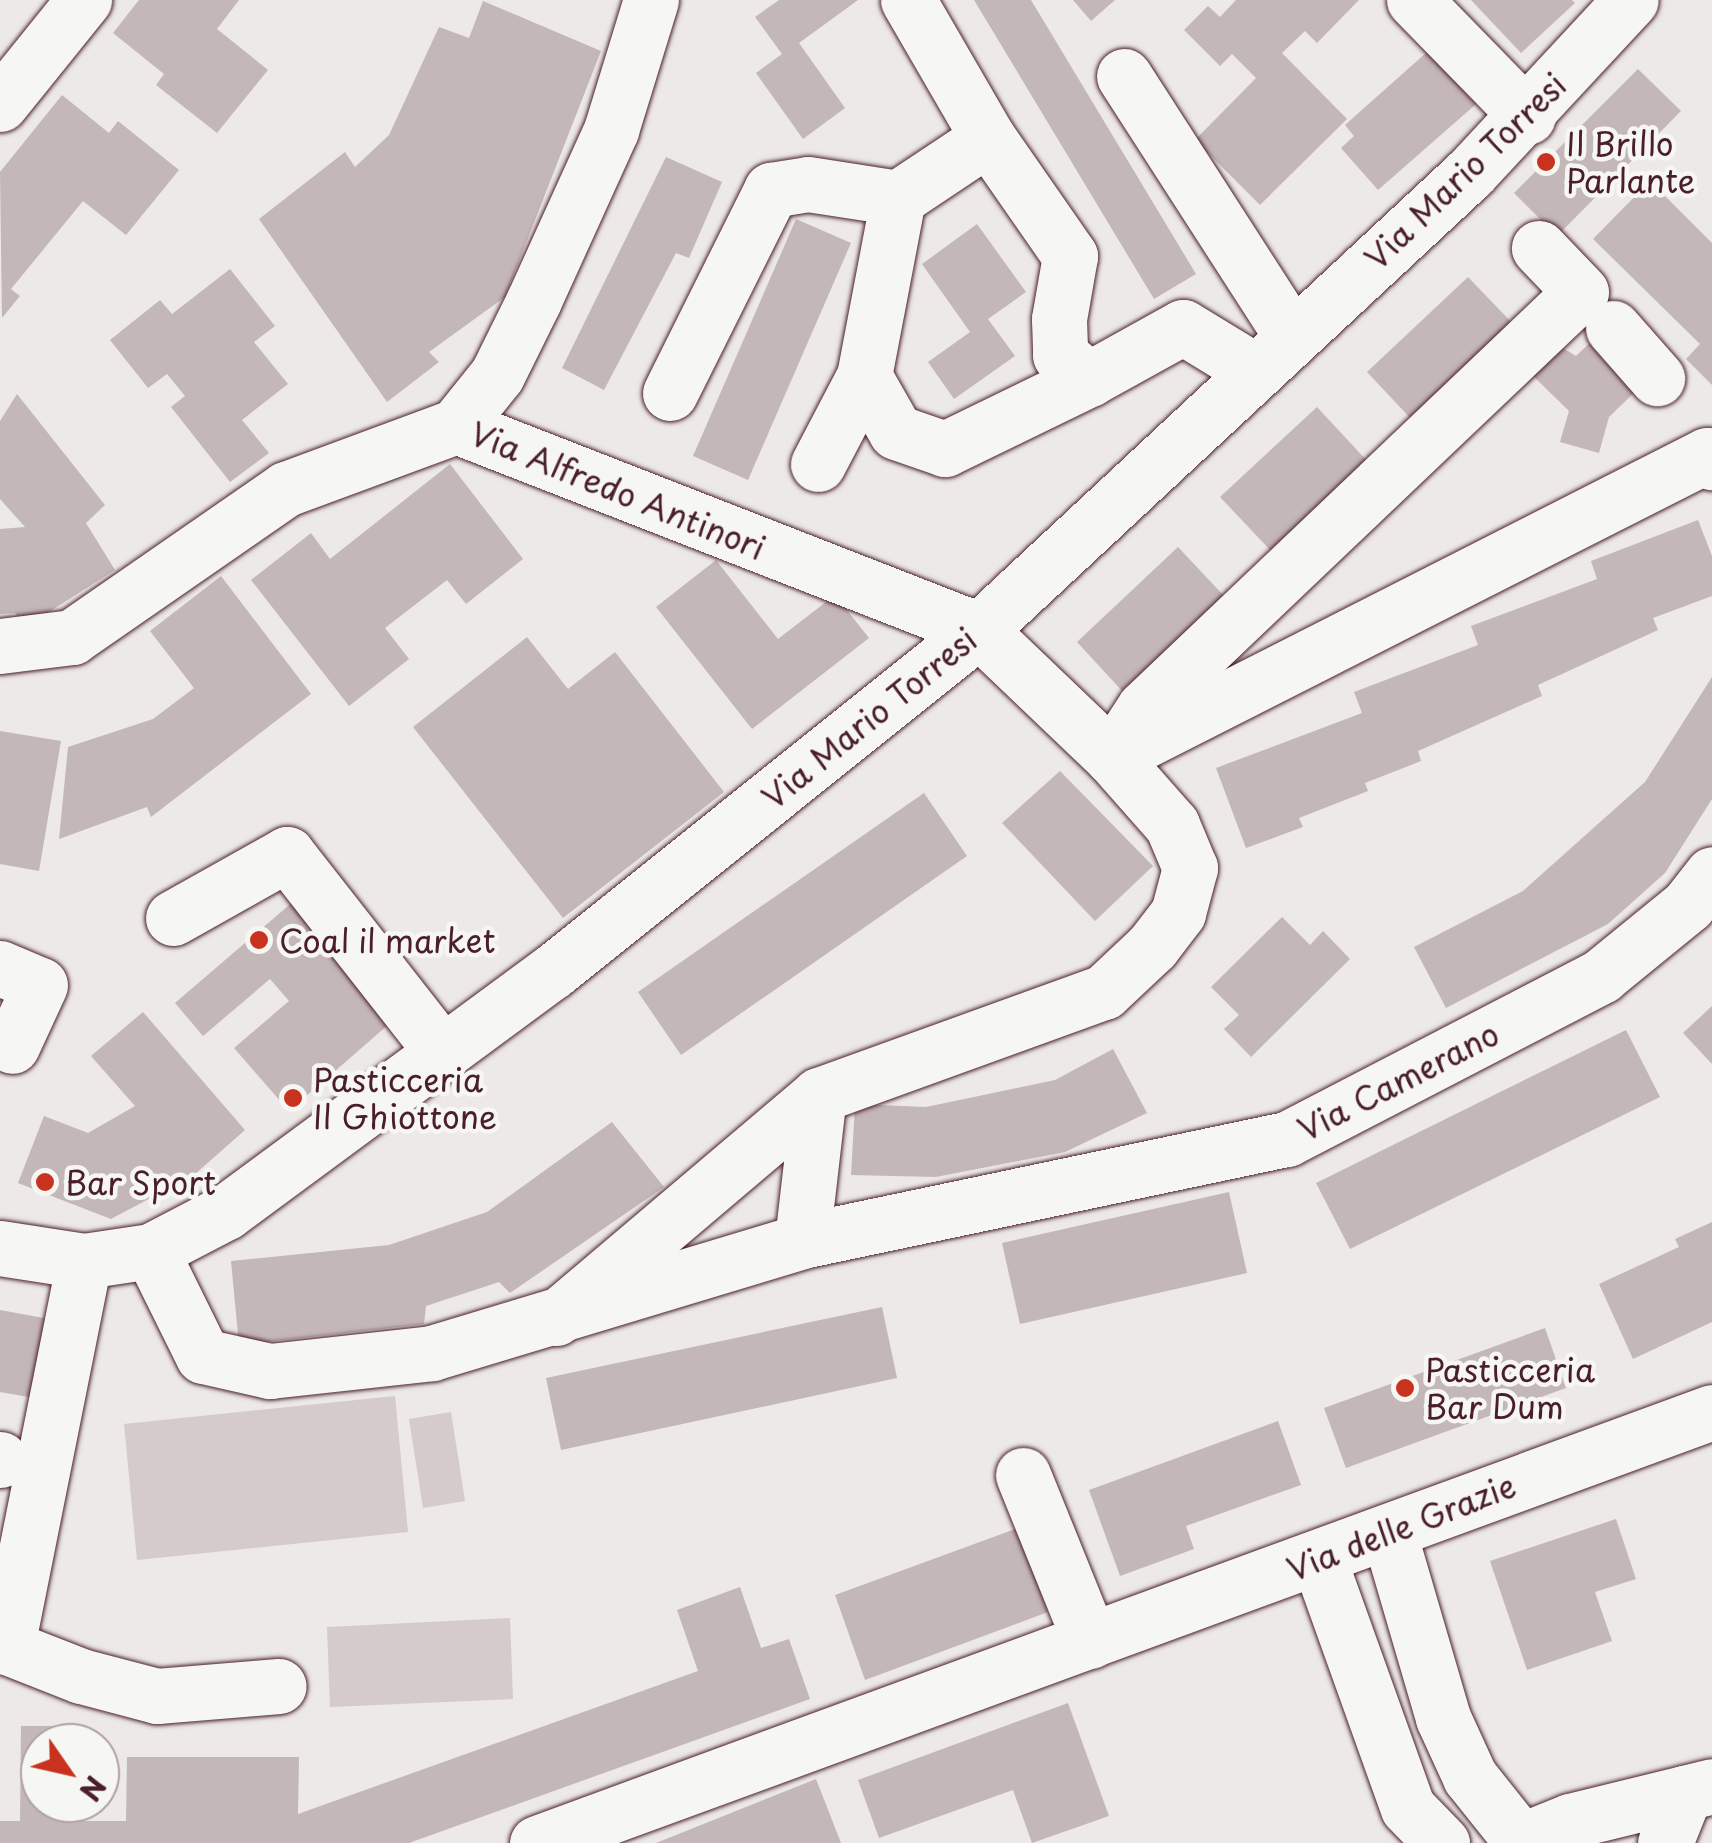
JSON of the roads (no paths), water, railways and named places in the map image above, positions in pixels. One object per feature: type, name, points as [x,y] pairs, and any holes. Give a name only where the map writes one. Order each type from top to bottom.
[{"type":"street","points":[[0,104],[84,0]]},
{"type":"street","points":[[456,426],[496,375],[534,300],[610,130],[652,0]]},
{"type":"street","points":[[908,0],[988,138],[1070,256],[1058,319],[1060,354],[1089,378]]},
{"type":"street","points":[[1414,0],[1528,117]]},
{"type":"street","name":"Via Mario Torresi","points":[[0,1248],[84,1261],[150,1251],[226,1212],[444,1053],[979,630],[1528,117],[1631,0]]},
{"type":"street","points":[[1124,76],[1273,354]]},
{"type":"street","points":[[670,393],[772,190],[808,184],[898,198],[988,138]]},
{"type":"street","points":[[818,464],[864,376],[898,198]]},
{"type":"street","points":[[1540,248],[1657,378]]},
{"type":"street","points":[[1112,756],[1144,708],[1597,310]]},
{"type":"street","points":[[864,376],[896,432],[945,449],[1183,328],[1273,354]]},
{"type":"street","name":"Via Alfredo Antinori","points":[[0,646],[72,637],[286,489],[456,426],[979,630]]},
{"type":"street","points":[[1112,756],[1707,455],[1712,462]]},
{"type":"street","name":"Via Camerano","points":[[556,1318],[818,1095],[1104,992],[1152,948],[1178,912],[1190,868],[1172,825],[1112,756],[979,630]]},
{"type":"street","points":[[174,918],[287,854],[444,1053]]},
{"type":"street","name":"Via Camerano","points":[[150,1251],[204,1356],[270,1370],[432,1353],[802,1240],[1287,1138],[1601,976],[1688,906],[1712,874]]},
{"type":"street","points":[[0,968],[40,984],[12,1046]]},
{"type":"street","points":[[802,1240],[818,1095]]},
{"type":"street","points":[[84,1261],[7,1647],[156,1696],[279,1686]]},
{"type":"street","name":"Via delle Grazie","points":[[537,1843],[1318,1560],[1712,1412]]},
{"type":"street","points":[[1022,1475],[1090,1641]]},
{"type":"street","points":[[1388,1534],[1444,1718],[1470,1777],[1518,1842],[1578,1832],[1698,1789]]},
{"type":"street","points":[[1318,1560],[1408,1808],[1442,1843]]},
{"type":"street","points":[[1383,1745],[1444,1718]]},
{"type":"street","points":[[1665,1843],[1698,1789]]},
{"type":"place","name":"Il Brillo Parlante","points":[[1546,162]]},
{"type":"place","name":"Coal il market","points":[[259,940]]},
{"type":"place","name":"Pasticceria Il Ghiottone","points":[[293,1098]]},
{"type":"place","name":"Bar Sport","points":[[45,1182]]},
{"type":"place","name":"Pasticceria Bar Dum","points":[[1405,1388]]}]
